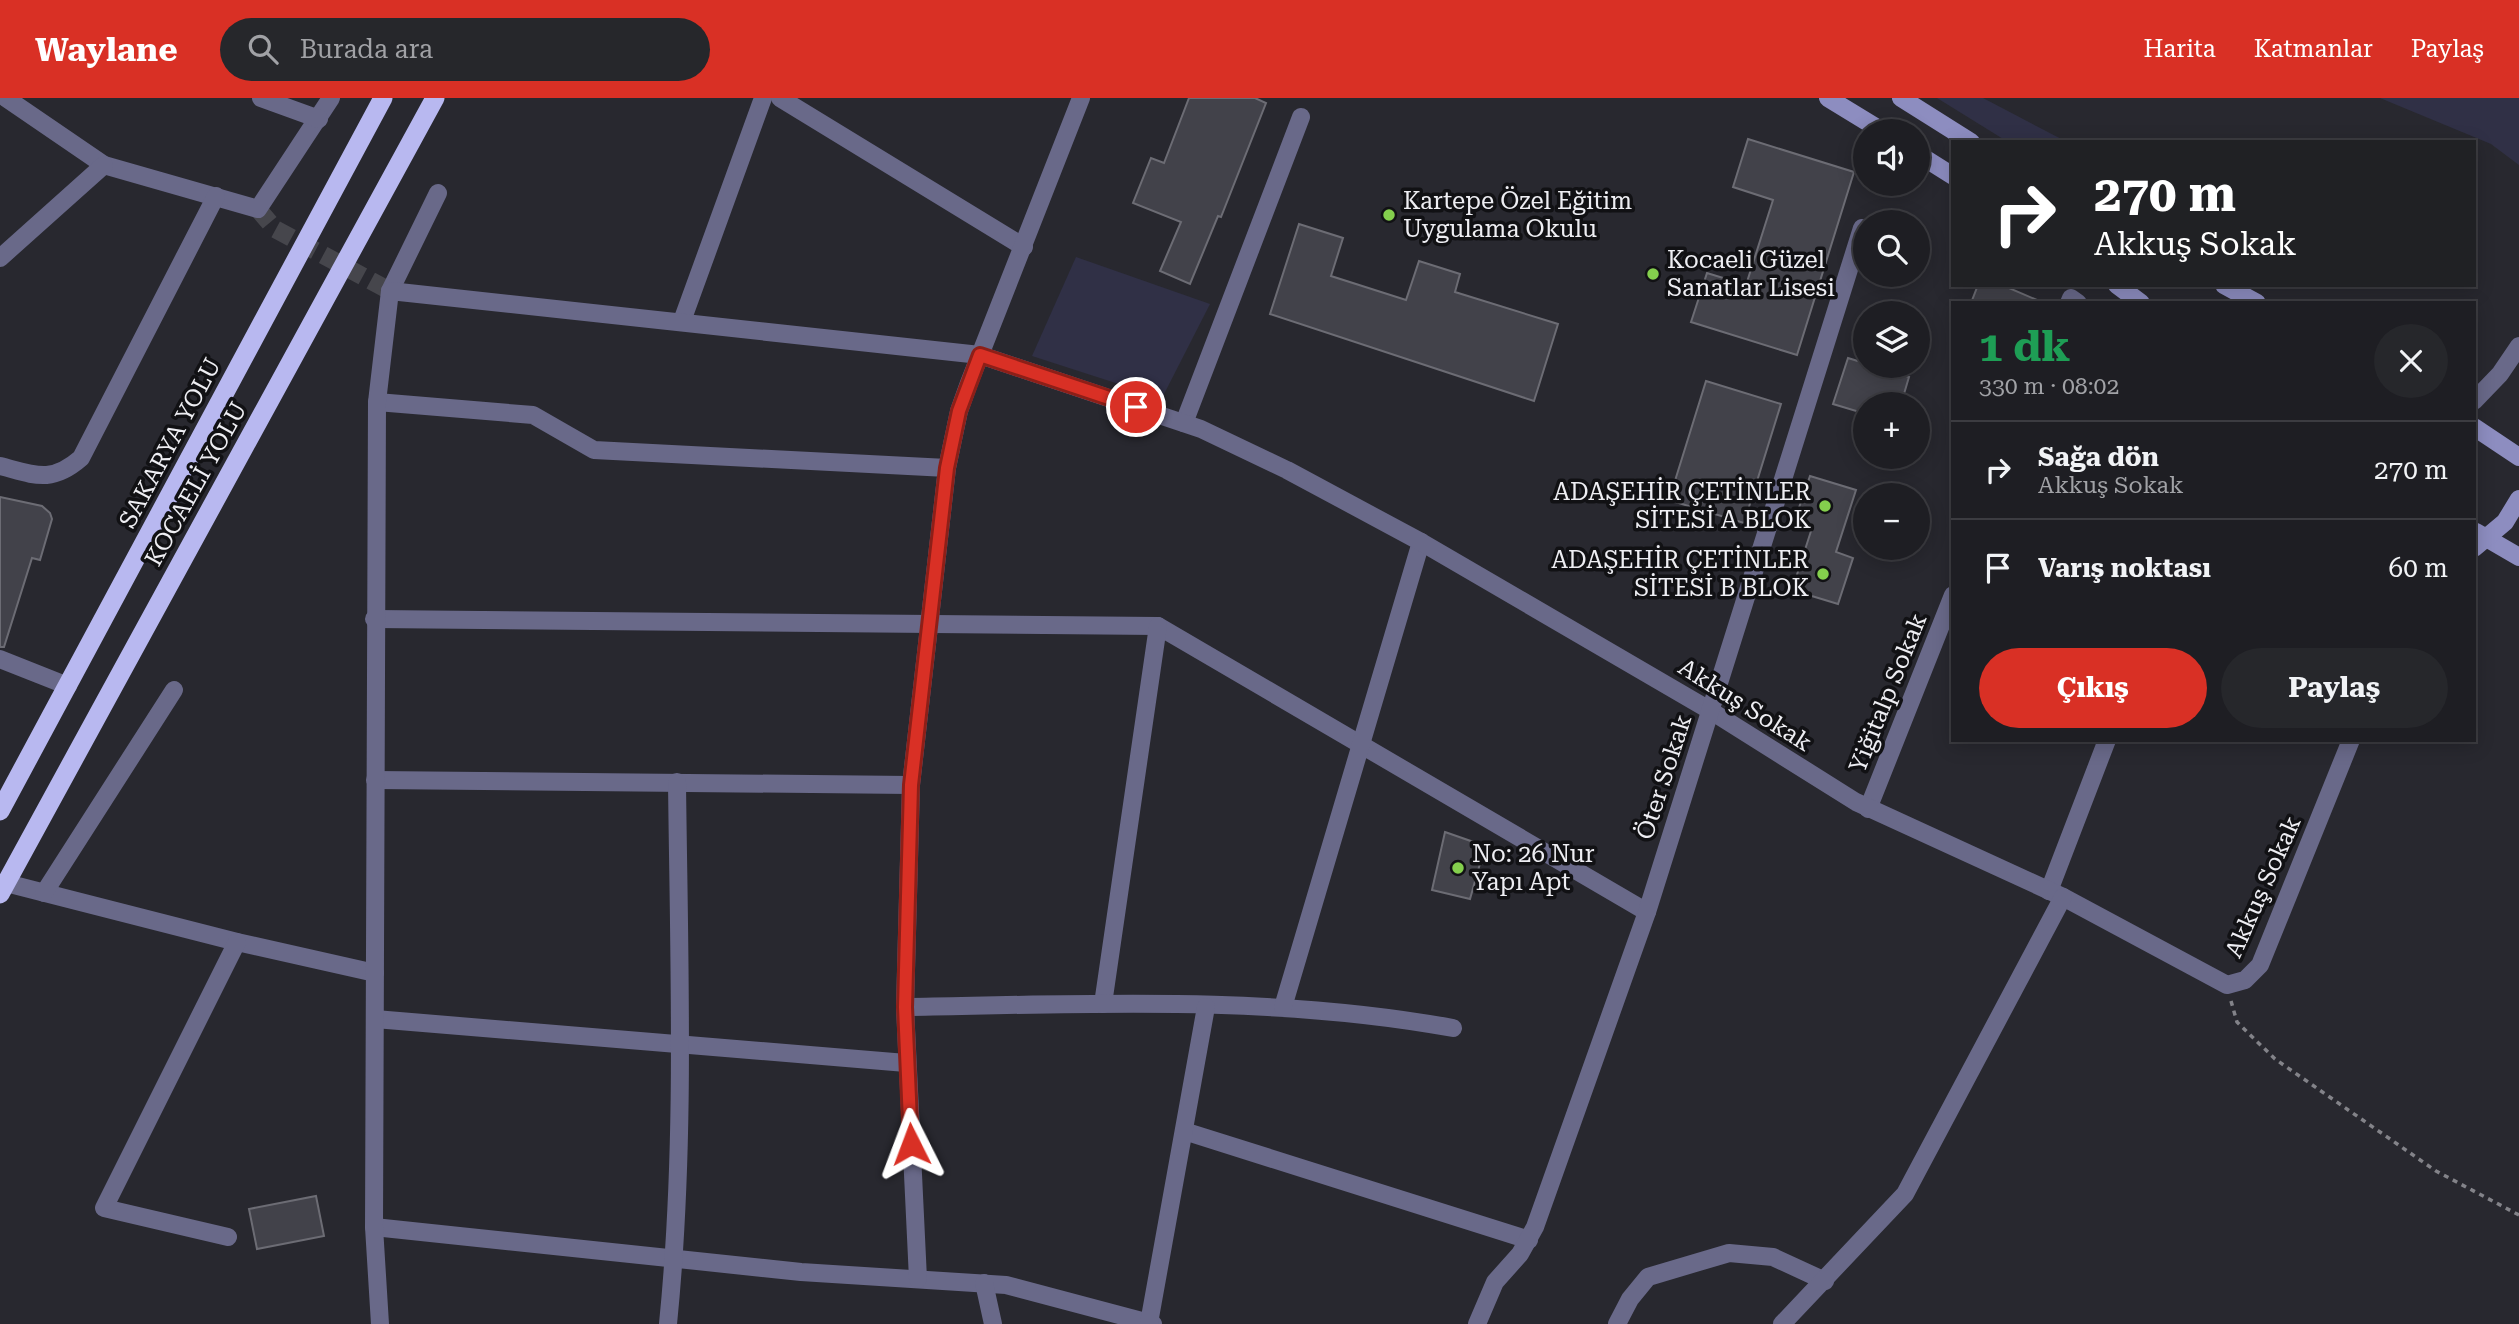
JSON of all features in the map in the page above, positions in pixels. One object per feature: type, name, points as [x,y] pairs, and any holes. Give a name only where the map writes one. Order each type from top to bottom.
[{"type":"highway","name":"SAKARYA YOLU","points":[[0,811],[383,98]]},
{"type":"highway","name":"KOCAELİ YOLU","points":[[3,888],[435,98]]},
{"type":"highway","points":[[358,239],[448,98]]},
{"type":"main road","points":[[1828,98],[1862,119]]},
{"type":"main road","points":[[1901,98],[1968,140]]},
{"type":"main road","points":[[1930,162],[1951,175]]},
{"type":"main road","points":[[2120,287],[2138,301]]},
{"type":"main road","points":[[2228,287],[2254,301]]},
{"type":"main road","points":[[2476,429],[2519,457]]},
{"type":"main road","points":[[2478,539],[2505,522],[2519,499]]},
{"type":"main road","points":[[2478,539],[2519,556]]},
{"type":"street","points":[[6,98],[104,165],[258,209],[331,98]]},
{"type":"street","points":[[261,98],[319,119]]},
{"type":"street","points":[[682,321],[763,98]]},
{"type":"street","points":[[780,98],[1024,247]]},
{"type":"street","points":[[918,1279],[905,1007],[911,785],[947,468],[959,411],[1081,98]]},
{"type":"street","points":[[1184,423],[1301,117]]},
{"type":"street","points":[[0,258],[104,165]]},
{"type":"street","points":[[380,1324],[374,1227],[374,619],[377,402],[390,290],[438,193]]},
{"type":"street","points":[[0,466],[44,477],[56,475],[81,458],[216,196]]},
{"type":"street","name":"Öter Sokak","points":[[1477,1324],[1495,1282],[1530,1240],[1647,912],[1853,257]]},
{"type":"street","name":"Akkuş Sokak","points":[[390,290],[980,355],[1184,423],[1240,446],[1421,542],[1711,711],[1868,809],[2056,894],[2227,985],[2245,980],[2260,965],[2350,742]]},
{"type":"street","points":[[2476,399],[2500,374],[2519,346]]},
{"type":"street","points":[[377,402],[533,415],[594,450],[947,468]]},
{"type":"street","points":[[1283,1007],[1421,542]]},
{"type":"street","name":"Yiğitalp Sokak","points":[[1868,809],[1951,600]]},
{"type":"street","points":[[374,619],[1158,626],[1647,912]]},
{"type":"street","points":[[1103,1004],[1158,626]]},
{"type":"street","points":[[0,659],[68,687]]},
{"type":"street","points":[[44,893],[174,690]]},
{"type":"street","points":[[1782,1324],[1905,1194],[2056,894],[2107,742]]},
{"type":"street","points":[[375,780],[911,785]]},
{"type":"street","points":[[668,1324],[674,1260],[680,1045],[677,782]]},
{"type":"street","points":[[3,888],[44,893],[237,942],[375,973]]},
{"type":"street","points":[[228,1237],[104,1209],[237,942]]},
{"type":"street","points":[[905,1007],[1103,1004],[1283,1007],[1369,1014],[1453,1028]]},
{"type":"street","points":[[374,1227],[674,1260],[984,1283],[1046,1294],[1151,1323],[1206,1007]]},
{"type":"street","points":[[375,1019],[906,1063]]},
{"type":"street","points":[[1184,1131],[1530,1240]]},
{"type":"street","points":[[1617,1324],[1630,1299],[1648,1277],[1729,1253],[1773,1257],[1825,1281]]},
{"type":"street","points":[[984,1283],[993,1324]]},
{"type":"path","points":[[2227,985],[2237,1022],[2274,1059],[2436,1171],[2519,1215]]},
{"type":"shaded area","points":[[1937,98],[1983,98],[2063,140],[2005,140]]},
{"type":"shaded area","points":[[2380,98],[2519,98],[2519,165],[2491,144]]},
{"type":"shaded area","points":[[1076,257],[1210,304],[1162,398],[1032,356]]},
{"type":"building","points":[[1189,98],[1255,98],[1266,103],[1221,217],[1218,216],[1190,284],[1160,271],[1181,222],[1133,203],[1151,158],[1164,163]]},
{"type":"building","points":[[1748,139],[1853,172],[1797,355],[1691,322],[1707,273],[1746,285],[1773,200],[1733,187]]},
{"type":"building","points":[[1299,224],[1343,238],[1331,276],[1406,300],[1419,261],[1460,274],[1455,292],[1558,324],[1534,401],[1270,314]]},
{"type":"building","points":[[1977,287],[2007,287],[2039,301],[1972,301]]},
{"type":"building","points":[[1848,358],[1853,360],[1853,378],[1909,378],[1905,392],[1853,392],[1853,410],[1833,404]]},
{"type":"building","points":[[1706,381],[1781,404],[1744,523],[1669,500]]},
{"type":"building","points":[[1810,476],[1853,489],[1853,499],[1836,552],[1853,558],[1838,604],[1792,590],[1812,528],[1794,522]]},
{"type":"building","points":[[0,497],[42,506],[52,519],[40,560],[32,558],[4,647],[0,647]]},
{"type":"building","name":"No: 26 Nur Yapı Apt","points":[[1445,832],[1485,846],[1470,899],[1432,890]]},
{"type":"building","points":[[316,1196],[324,1236],[257,1249],[249,1209]]},
{"type":"tunnel","points":[[258,209],[275,229],[390,291]]},
{"type":"place","name":"Kartepe Özel Eğitim Uygulama Okulu","points":[[1389,215]]},
{"type":"place","name":"Kocaeli Güzel Sanatlar Lisesi","points":[[1653,274]]},
{"type":"place","name":"ADAŞEHİR ÇETİNLER SİTESİ A BLOK","points":[[1825,506]]},
{"type":"place","name":"ADAŞEHİR ÇETİNLER SİTESİ B BLOK","points":[[1823,574]]},
{"type":"place","name":"No: 26 Nur Yapı Apt","points":[[1458,868]]},
{"type":"route","points":[[911,1144],[905,1007],[911,785],[947,468],[959,411],[980,355],[1136,407]]}]
